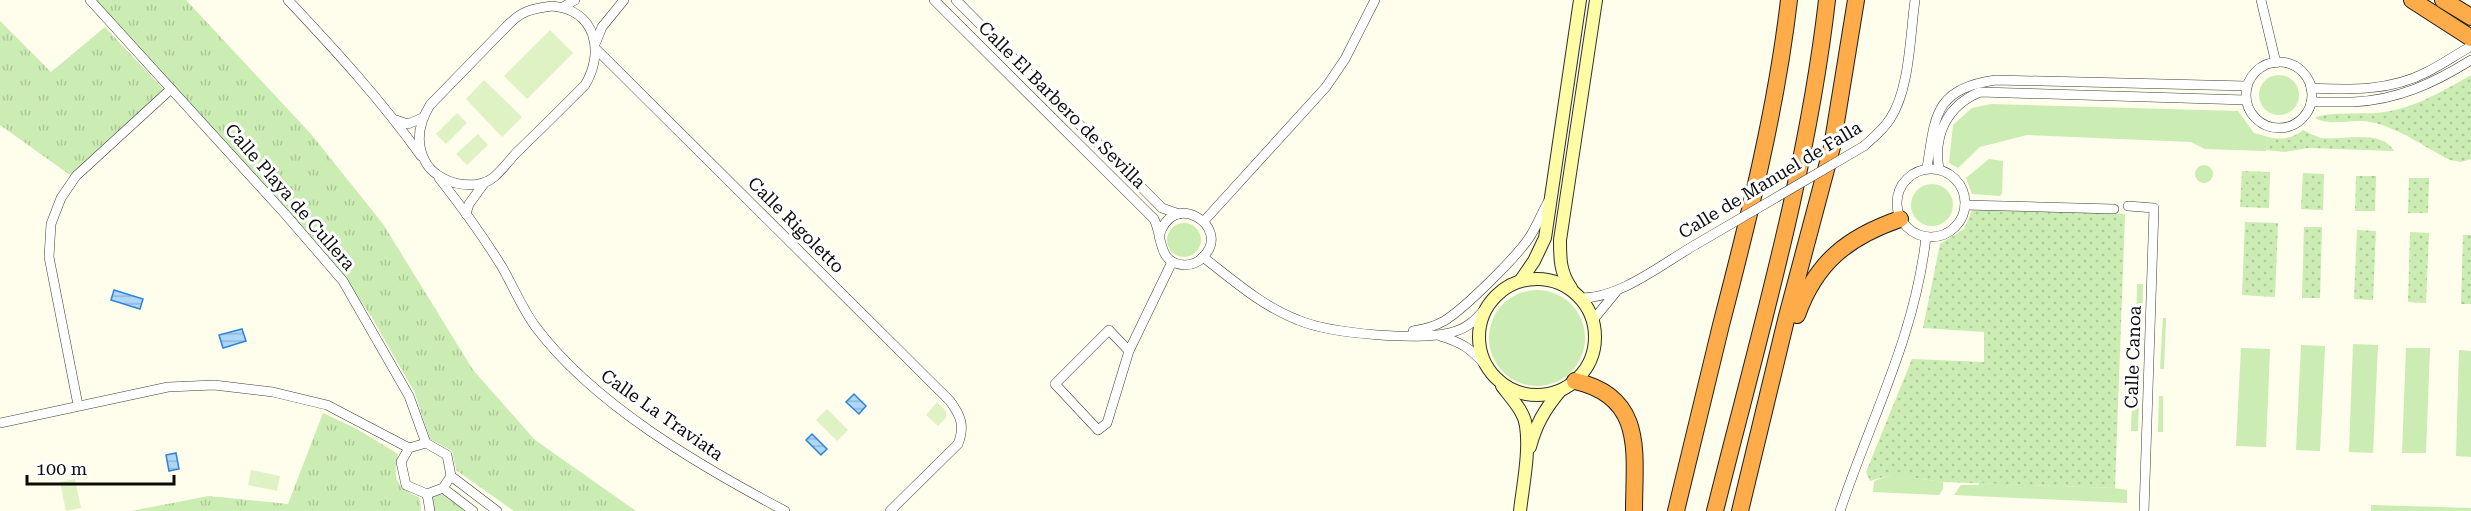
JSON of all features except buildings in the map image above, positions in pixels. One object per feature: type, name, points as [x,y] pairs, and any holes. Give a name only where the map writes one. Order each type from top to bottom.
[{"type":"highway","points":[[1676,511],[1745,237],[1766,142],[1784,44],[1789,0]]},
{"type":"highway","points":[[1715,511],[1784,238],[1805,144],[1821,55],[1827,0]]},
{"type":"highway","points":[[1740,511],[1832,147],[1856,0]]},
{"type":"highway","points":[[2412,0],[2469,43]]},
{"type":"highway","points":[[2443,0],[2471,17]]},
{"type":"highway","points":[[1755,448],[1803,299],[1818,274],[1850,243],[1871,229],[1900,219]]},
{"type":"highway","points":[[1575,381],[1597,387],[1610,394],[1622,406],[1630,423],[1634,446],[1634,511]]},
{"type":"street","name":"Calle Playa de Cullera","points":[[90,0],[342,281],[409,396],[426,442]]},
{"type":"street","points":[[288,0],[345,61],[394,119],[426,163]]},
{"type":"street","points":[[530,9],[535,0]]},
{"type":"street","points":[[426,163],[420,144],[422,118],[430,105],[512,19],[530,9],[550,3],[563,7],[575,0]]},
{"type":"street","points":[[437,176],[469,185],[494,178],[585,85],[593,72],[596,46],[602,27],[624,0]]},
{"type":"street","name":"Calle El Barbero de Sevilla","points":[[934,0],[1154,219],[1159,229],[1159,237]]},
{"type":"street","name":"Calle El Barbero de Sevilla","points":[[956,0],[1162,208],[1179,214]]},
{"type":"street","points":[[1204,221],[1326,87],[1345,59],[1376,0]]},
{"type":"street","points":[[1521,280],[1534,261],[1545,238],[1580,0]]},
{"type":"street","points":[[1498,380],[1511,389],[1527,394],[1544,395],[1560,390],[1575,381],[1586,368],[1593,353],[1595,336],[1593,320],[1563,277],[1560,263],[1560,240],[1596,0]]},
{"type":"street","name":"Calle de Manuel de Falla","points":[[1576,294],[1593,298],[1618,290],[1864,146],[1880,132],[1898,102],[1905,74],[1915,0]]},
{"type":"street","points":[[2261,0],[2276,63]]},
{"type":"street","name":"Calle Rigoletto","points":[[563,7],[574,12],[584,21],[596,46],[616,69],[950,401],[959,413],[963,429],[958,444],[890,511]]},
{"type":"street","points":[[2311,88],[2354,90],[2394,84],[2427,72],[2469,43]]},
{"type":"street","points":[[2311,102],[2362,101],[2398,95],[2432,83],[2471,60]]},
{"type":"street","points":[[2276,63],[2286,63],[2302,72],[2311,88],[2311,102],[2301,120],[2282,128],[2263,124],[2249,109],[2246,100],[2247,86],[2258,69],[2276,63]]},
{"type":"street","points":[[593,72],[607,66],[616,69]]},
{"type":"street","points":[[1927,168],[1930,138],[1941,108],[1960,89],[1978,82],[1996,80],[2247,86]]},
{"type":"street","points":[[78,405],[49,257],[51,224],[61,198],[76,176],[171,89]]},
{"type":"street","points":[[1940,169],[1939,138],[1945,121],[1951,111],[1965,98],[1980,92],[2246,100]]},
{"type":"street","points":[[394,119],[408,124],[422,118]]},
{"type":"street","name":"Calle La Traviata","points":[[426,163],[466,214],[501,266],[535,326],[581,378],[629,416],[726,479],[785,511]]},
{"type":"street","points":[[1927,168],[1940,169],[1957,180],[1965,202],[1964,214],[1958,225],[1949,232],[1938,237],[1926,237],[1907,228],[1900,219],[1897,209],[1900,187],[1916,172],[1927,168]]},
{"type":"street","points":[[466,214],[469,204],[485,182]]},
{"type":"street","points":[[1396,335],[1431,327],[1453,315],[1522,248],[1532,234],[1552,193]]},
{"type":"street","points":[[1965,202],[2114,208]]},
{"type":"street","name":"Calle Canoa","points":[[2129,208],[2154,208],[2142,511]]},
{"type":"street","points":[[1179,214],[1192,214],[1204,221],[1211,236],[1208,251],[1203,257],[1188,265],[1172,262],[1162,251],[1159,237],[1165,222],[1179,214]]},
{"type":"street","points":[[1840,511],[1907,334],[1926,237]]},
{"type":"street","points":[[1203,257],[1263,303],[1300,321],[1339,330],[1437,336],[1460,342],[1471,349],[1519,408],[1526,426],[1520,511]]},
{"type":"street","points":[[1129,351],[1109,330],[1055,384],[1098,430],[1107,423],[1129,351],[1172,262]]},
{"type":"street","points":[[1437,336],[1457,331],[1471,324],[1494,296],[1507,286],[1521,280],[1539,278],[1556,282],[1576,294]]},
{"type":"street","name":"Calle de Manuel de Falla","points":[[1593,320],[1618,290]]},
{"type":"street","points":[[1485,309],[1479,328],[1479,347],[1486,366]]},
{"type":"street","points":[[0,423],[168,387],[214,385],[273,392],[327,405],[409,448]]},
{"type":"street","points":[[1525,465],[1536,424],[1560,390]]},
{"type":"street","points":[[451,476],[443,488],[427,494],[406,485],[401,462],[409,448],[426,442],[447,455],[451,476],[497,511]]},
{"type":"street","points":[[443,488],[473,511]]},
{"type":"street","points":[[427,494],[430,511]]},
{"type":"green space","points":[[93,0],[186,0],[311,134],[383,224],[473,370],[535,440],[636,511],[514,511],[456,470],[452,451],[430,439],[414,391],[371,316],[323,249]]},
{"type":"green space","points":[[0,21],[51,72],[105,27],[164,90],[70,175],[0,125]]},
{"type":"green space","points":[[550,30],[573,53],[527,99],[504,76]]},
{"type":"green space","points":[[2279,75],[2287,76],[2293,81],[2298,87],[2298,103],[2293,109],[2287,114],[2279,115],[2271,114],[2265,109],[2260,103],[2259,95],[2260,87],[2265,81],[2271,76]]},
{"type":"green space","points":[[2471,75],[2471,159],[2461,162],[2450,160],[2401,133],[2380,125],[2363,121],[2328,122],[2315,118],[2326,115],[2375,113],[2401,109],[2425,100]]},
{"type":"green space","points":[[484,80],[522,117],[502,137],[466,99]]},
{"type":"green space","points":[[1991,104],[2238,111],[2254,133],[2268,137],[2266,151],[2205,149],[2191,142],[2027,135],[1980,147],[1958,168],[1949,163],[1953,125],[1972,108]]},
{"type":"green space","points":[[457,113],[467,123],[446,144],[436,134]]},
{"type":"green space","points":[[2303,130],[2321,138],[2360,137],[2380,140],[2394,151],[2308,148],[2285,152],[2266,150],[2268,137],[2286,138]]},
{"type":"green space","points":[[478,134],[488,145],[467,165],[456,154]]},
{"type":"green space","points":[[1989,159],[2003,161],[2002,193],[2000,196],[1972,194],[1966,178]]},
{"type":"green space","points":[[2200,165],[2208,165],[2213,170],[2211,181],[2200,183],[2195,178],[2195,170]]},
{"type":"green space","points":[[2242,171],[2270,172],[2269,208],[2240,207]]},
{"type":"green space","points":[[2303,173],[2324,174],[2323,210],[2301,209]]},
{"type":"green space","points":[[2356,176],[2376,176],[2375,211],[2355,211]]},
{"type":"green space","points":[[2409,178],[2429,178],[2428,213],[2408,213]]},
{"type":"green space","points":[[1932,184],[1947,190],[1953,205],[1947,220],[1932,226],[1917,220],[1911,205],[1917,190]]},
{"type":"green space","points":[[1973,208],[2125,214],[2115,488],[1943,482],[1913,478],[1913,475],[1890,475],[1870,481],[1866,472],[1912,359],[1984,362],[1984,332],[1923,328],[1940,244],[1964,229]]},
{"type":"green space","points":[[2245,222],[2278,223],[2275,297],[2242,295]]},
{"type":"green space","points":[[1184,223],[1196,228],[1201,240],[1196,252],[1184,257],[1172,252],[1167,240],[1172,228]]},
{"type":"green space","points":[[2304,227],[2322,227],[2320,298],[2302,298]]},
{"type":"green space","points":[[2357,230],[2376,231],[2373,300],[2354,299]]},
{"type":"green space","points":[[2410,232],[2429,233],[2426,303],[2408,302]]},
{"type":"green space","points":[[2463,235],[2471,235],[2471,304],[2461,304]]},
{"type":"green space","points":[[2137,284],[2143,284],[2142,335],[2136,335]]},
{"type":"green space","points":[[1537,290],[1555,294],[1571,304],[1581,320],[1585,338],[1581,356],[1571,372],[1555,382],[1537,386],[1519,382],[1503,372],[1493,356],[1489,338],[1493,320],[1503,304],[1519,294]]},
{"type":"green space","points":[[2163,318],[2166,318],[2164,369],[2160,369]]},
{"type":"green space","points":[[2353,344],[2378,345],[2373,453],[2349,452]]},
{"type":"green space","points":[[2301,345],[2325,346],[2320,451],[2296,450]]},
{"type":"green space","points":[[2241,348],[2270,349],[2266,447],[2236,446]]},
{"type":"green space","points":[[2406,348],[2430,348],[2426,453],[2402,453]]},
{"type":"green space","points":[[2459,350],[2471,351],[2471,457],[2456,456]]},
{"type":"green space","points":[[2133,373],[2140,373],[2138,431],[2131,431]]},
{"type":"green space","points":[[2159,396],[2163,396],[2163,432],[2158,432]]},
{"type":"green space","points":[[937,402],[946,411],[946,418],[938,426],[926,415]]},
{"type":"green space","points":[[827,409],[848,430],[837,441],[816,420]]},
{"type":"green space","points":[[323,413],[357,429],[398,454],[396,477],[398,482],[420,498],[421,511],[131,511],[209,496],[288,504]]},
{"type":"green space","points":[[251,470],[280,476],[277,491],[248,485]]},
{"type":"green space","points":[[1890,475],[1914,475],[1914,478],[1943,482],[1943,489],[1939,495],[1873,492],[1874,481]]},
{"type":"green space","points":[[75,479],[81,508],[66,511],[60,482]]},
{"type":"green space","points":[[1979,483],[2114,488],[2127,490],[2127,503],[1954,495],[1961,485],[1979,485]]},
{"type":"green space","points":[[442,491],[468,511],[433,511],[431,496]]},
{"type":"green space","points":[[2371,505],[2471,508],[2471,511],[2371,511]]},
{"type":"water","points":[[114,290],[143,299],[140,309],[111,300]]},
{"type":"water","points":[[242,329],[246,341],[223,348],[219,335]]},
{"type":"water","points":[[854,394],[866,406],[859,414],[846,402]]},
{"type":"water","points":[[812,434],[827,449],[821,455],[806,440]]},
{"type":"water","points":[[176,453],[179,469],[169,471],[166,455]]}]
